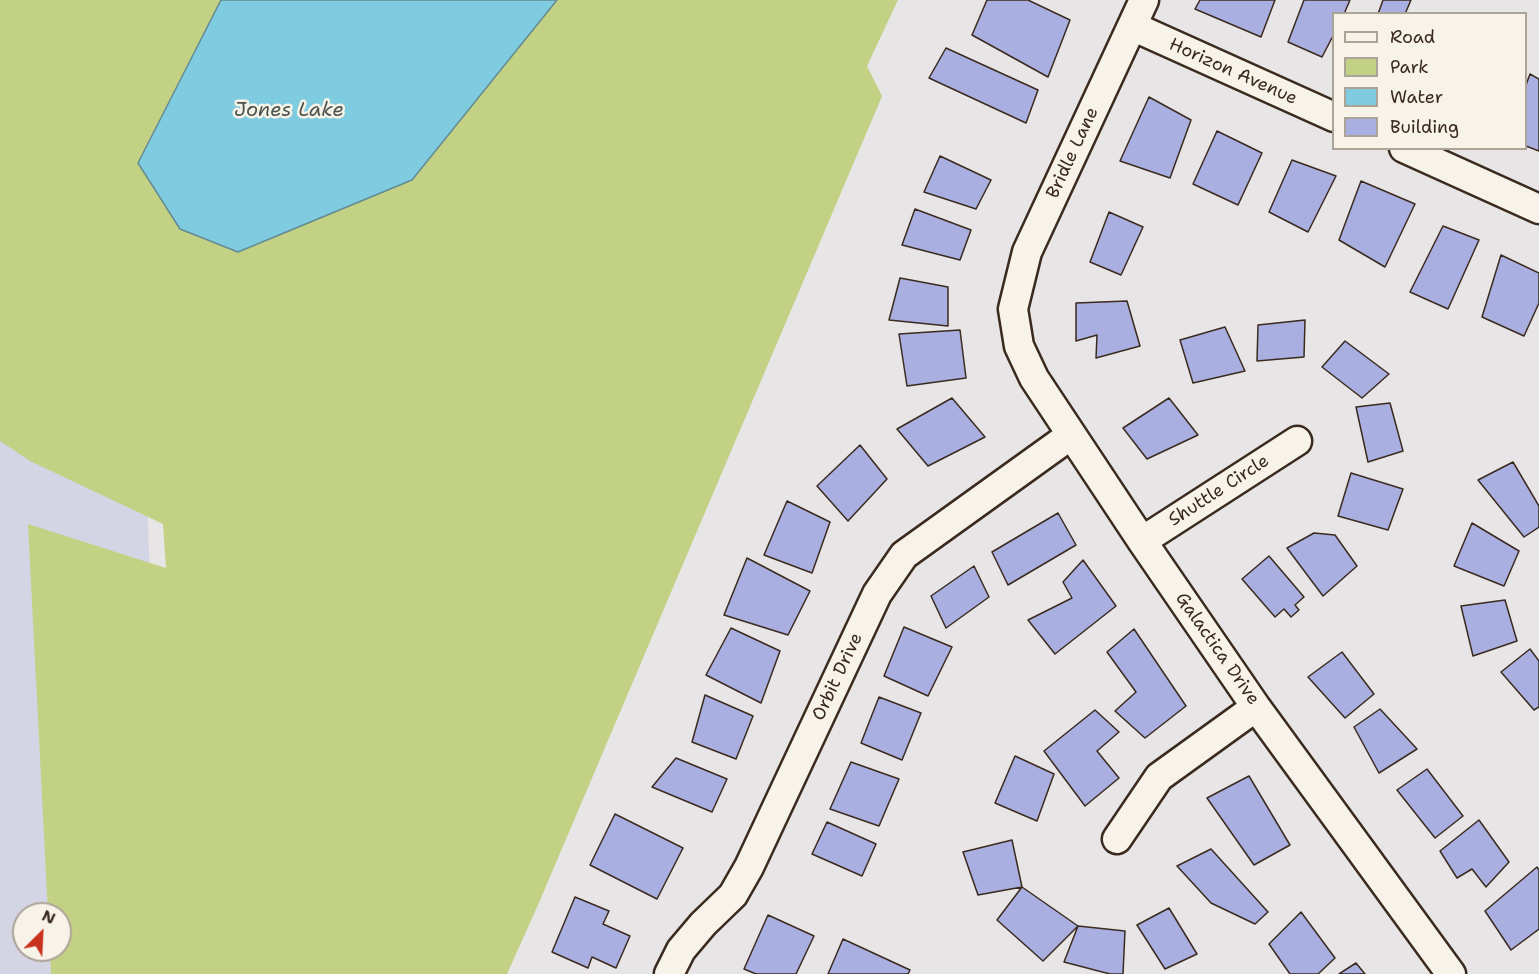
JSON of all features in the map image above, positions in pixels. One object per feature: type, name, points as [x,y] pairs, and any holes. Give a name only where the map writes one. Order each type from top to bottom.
[{"type":"street","name":"Bridle Lane","points":[[1012,309],[1027,252],[1144,0]]},
{"type":"street","name":"Horizon Avenue","points":[[1132,26],[1332,116]]},
{"type":"street","points":[[1408,150],[1539,209]]},
{"type":"street","name":"Galactica Drive","points":[[1012,309],[1019,346],[1034,378],[1071,435],[1256,707],[1451,974]]},
{"type":"street","name":"Orbit Drive","points":[[669,974],[681,950],[703,924],[733,895],[749,867],[877,594],[904,555],[1071,435]]},
{"type":"street","name":"Shuttle Circle","points":[[1142,540],[1297,441]]},
{"type":"street","points":[[1117,839],[1159,777],[1256,707]]},
{"type":"shaded area","points":[[0,338],[147,491],[163,974],[0,974]]},
{"type":"green space","points":[[0,0],[221,0],[138,163],[412,180],[557,0],[898,0],[867,66],[882,96],[880,101],[507,974],[51,974],[50,962],[72,962],[72,902],[47,902],[28,524],[166,568],[163,524],[30,461],[0,441]]},
{"type":"water","name":"Jones Lake","points":[[221,0],[557,0],[412,180],[238,252],[180,229],[138,163]]},
{"type":"building","points":[[987,0],[1028,0],[1070,20],[1048,77],[972,35]]},
{"type":"building","points":[[1200,0],[1275,0],[1261,37],[1195,9]]},
{"type":"building","points":[[1304,0],[1350,0],[1345,12],[1332,12],[1332,38],[1322,57],[1288,42]]},
{"type":"building","points":[[1383,0],[1411,0],[1406,12],[1379,12]]},
{"type":"building","points":[[946,48],[1038,90],[1026,123],[929,78]]},
{"type":"building","points":[[1530,74],[1539,79],[1539,151],[1527,146],[1527,82]]},
{"type":"building","points":[[1149,97],[1191,120],[1170,178],[1120,161]]},
{"type":"building","points":[[1217,131],[1262,153],[1238,205],[1193,184]]},
{"type":"building","points":[[940,156],[991,180],[976,209],[924,192]]},
{"type":"building","points":[[1292,160],[1336,176],[1308,232],[1269,212]]},
{"type":"building","points":[[1361,181],[1415,204],[1385,267],[1339,240]]},
{"type":"building","points":[[915,209],[971,230],[960,260],[902,245]]},
{"type":"building","points":[[1109,212],[1143,227],[1121,275],[1090,262]]},
{"type":"building","points":[[1443,226],[1479,240],[1448,309],[1410,292]]},
{"type":"building","points":[[1501,255],[1539,273],[1539,303],[1524,336],[1482,317]]},
{"type":"building","points":[[900,278],[948,287],[948,326],[889,320]]},
{"type":"building","points":[[1127,301],[1140,346],[1096,358],[1097,335],[1076,341],[1076,303]]},
{"type":"building","points":[[1305,320],[1304,357],[1257,361],[1258,325]]},
{"type":"building","points":[[1225,327],[1245,371],[1193,383],[1180,340]]},
{"type":"building","points":[[960,330],[966,378],[907,386],[899,334]]},
{"type":"building","points":[[1345,341],[1389,374],[1362,398],[1322,367]]},
{"type":"building","points":[[952,398],[985,437],[928,466],[897,429]]},
{"type":"building","points":[[1169,398],[1198,435],[1147,459],[1123,428]]},
{"type":"building","points":[[1390,403],[1403,451],[1368,462],[1356,407]]},
{"type":"building","points":[[860,445],[887,479],[848,521],[817,486]]},
{"type":"building","points":[[1513,462],[1539,506],[1539,527],[1524,537],[1478,480]]},
{"type":"building","points":[[1351,473],[1403,489],[1388,530],[1338,516]]},
{"type":"building","points":[[787,501],[830,522],[812,573],[764,555]]},
{"type":"building","points":[[1058,513],[1076,545],[1008,585],[992,552]]},
{"type":"building","points":[[1472,523],[1519,551],[1504,586],[1454,566]]},
{"type":"building","points":[[1314,533],[1335,535],[1357,566],[1323,596],[1287,548]]},
{"type":"building","points":[[1269,556],[1304,597],[1295,605],[1299,610],[1291,617],[1284,609],[1275,617],[1242,579]]},
{"type":"building","points":[[747,558],[810,591],[788,635],[724,615]]},
{"type":"building","points":[[1083,560],[1116,606],[1055,654],[1028,620],[1072,598],[1063,582]]},
{"type":"building","points":[[974,566],[989,597],[946,628],[931,596]]},
{"type":"building","points":[[1505,600],[1517,641],[1473,656],[1461,606]]},
{"type":"building","points":[[904,627],[952,647],[928,696],[884,676]]},
{"type":"building","points":[[731,628],[780,651],[761,703],[706,675]]},
{"type":"building","points":[[1134,629],[1186,706],[1145,738],[1115,711],[1136,692],[1107,652]]},
{"type":"building","points":[[1530,649],[1539,661],[1539,707],[1534,710],[1501,672]]},
{"type":"building","points":[[1342,652],[1374,694],[1345,718],[1308,677]]},
{"type":"building","points":[[705,695],[753,716],[736,759],[692,742]]},
{"type":"building","points":[[879,697],[921,713],[902,760],[861,743]]},
{"type":"building","points":[[1380,709],[1417,749],[1379,773],[1354,727]]},
{"type":"building","points":[[1095,710],[1119,732],[1097,751],[1119,778],[1085,806],[1044,751]]},
{"type":"building","points":[[1015,756],[1054,774],[1037,821],[995,803]]},
{"type":"building","points":[[676,758],[727,779],[712,812],[652,787]]},
{"type":"building","points":[[851,762],[899,779],[879,826],[830,809]]},
{"type":"building","points":[[1427,769],[1463,816],[1435,838],[1397,790]]},
{"type":"building","points":[[1249,776],[1290,845],[1254,865],[1207,798]]},
{"type":"building","points":[[615,814],[683,848],[657,899],[590,865]]},
{"type":"building","points":[[1479,820],[1509,862],[1486,887],[1472,869],[1457,878],[1440,851]]},
{"type":"building","points":[[827,822],[876,844],[862,876],[812,854]]},
{"type":"building","points":[[1012,840],[1022,887],[978,895],[963,852]]},
{"type":"building","points":[[1211,849],[1268,912],[1255,924],[1211,903],[1177,866]]},
{"type":"building","points":[[1537,867],[1539,870],[1539,929],[1511,950],[1485,911]]},
{"type":"building","points":[[1022,887],[1078,926],[1043,961],[997,920]]},
{"type":"building","points":[[575,897],[609,911],[603,924],[630,936],[616,968],[592,957],[588,968],[552,952]]},
{"type":"building","points":[[1169,908],[1197,954],[1165,969],[1137,925]]},
{"type":"building","points":[[1301,912],[1335,958],[1318,974],[1290,974],[1269,944]]},
{"type":"building","points":[[768,915],[814,936],[796,974],[756,974],[744,969]]},
{"type":"building","points":[[1078,926],[1125,931],[1123,974],[1110,974],[1064,962]]},
{"type":"building","points":[[843,939],[910,970],[908,974],[828,974]]},
{"type":"building","points":[[1356,963],[1365,974],[1339,974]]}]
